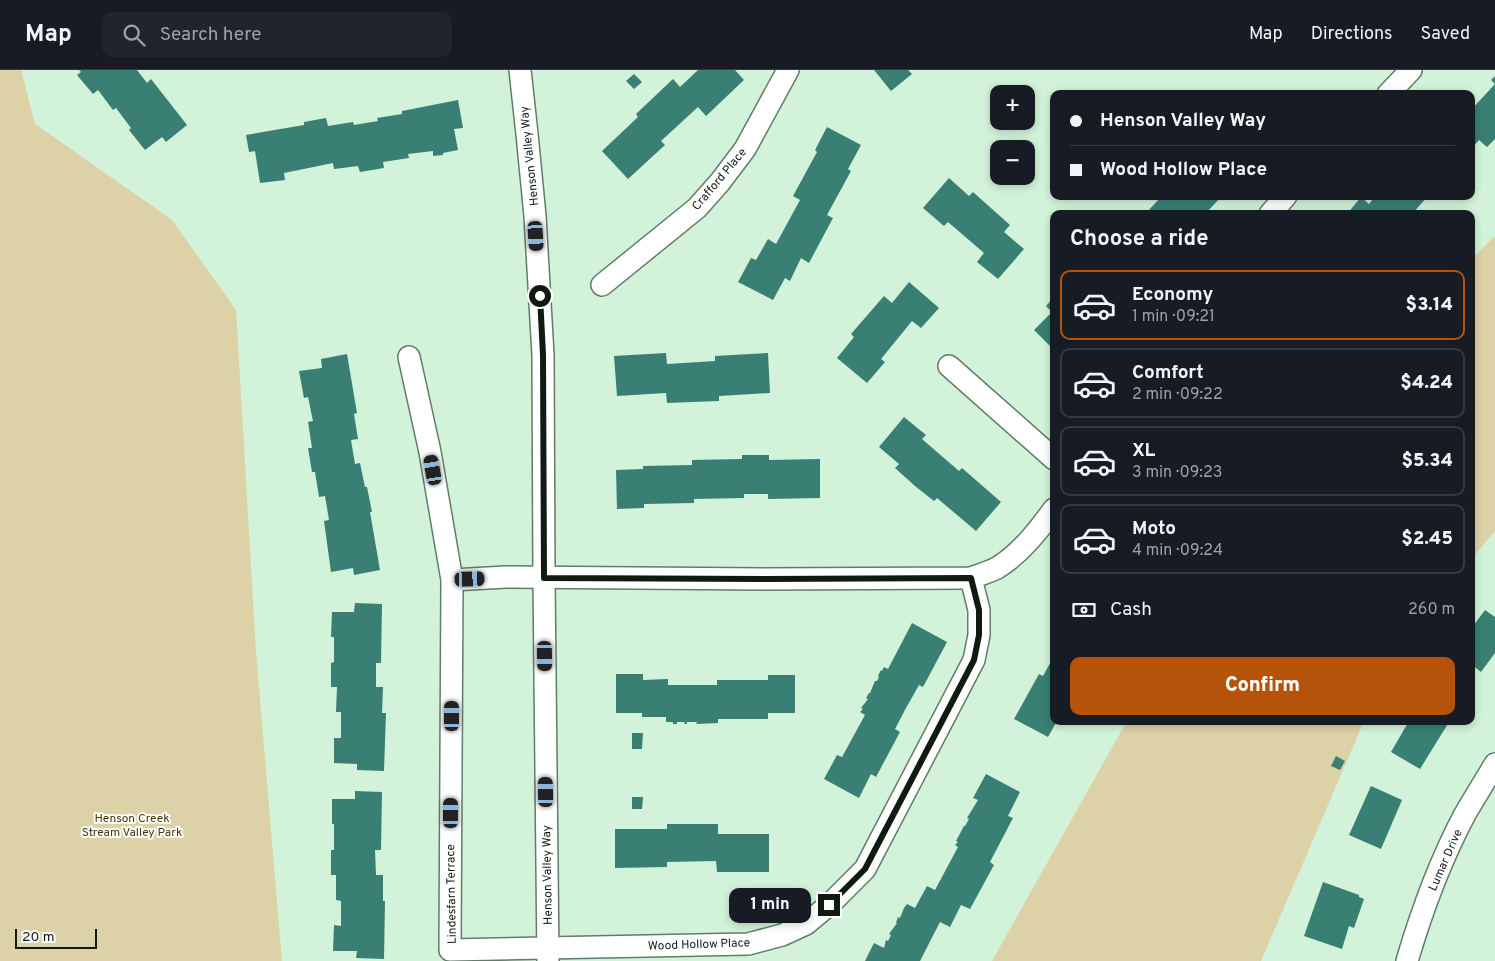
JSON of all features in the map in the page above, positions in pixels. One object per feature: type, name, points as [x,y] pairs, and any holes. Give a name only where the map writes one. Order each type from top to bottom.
[{"type":"street","name":"Henson Valley Way","points":[[520,70],[535,216],[543,355],[548,955]]},
{"type":"street","name":"Crafford Place","points":[[602,285],[697,208],[720,182],[745,149],[788,70]]},
{"type":"street","points":[[1392,90],[1411,70]]},
{"type":"street","points":[[1274,210],[1282,200]]},
{"type":"street","name":"Lindesfarn Terrace","points":[[409,357],[430,452],[452,580],[450,950],[548,955]]},
{"type":"street","points":[[949,366],[1050,455]]},
{"type":"street","points":[[452,580],[506,577],[971,578],[996,568],[1015,553],[1031,539],[1050,515]]},
{"type":"street","name":"Wood Hollow Place","points":[[548,955],[748,944],[782,935],[806,924],[829,905],[865,869],[974,660],[979,635],[979,610],[971,578]]},
{"type":"street","name":"Lumar Drive","points":[[1407,961],[1435,878],[1466,814],[1495,764]]},
{"type":"green space","name":"Henson Creek Stream Valley Park","points":[[0,70],[21,70],[35,124],[172,220],[236,310],[256,652],[282,961],[0,961]]},
{"type":"green space","points":[[1495,236],[1495,531],[1475,554],[1475,256]]},
{"type":"green space","points":[[1125,725],[1362,725],[1261,961],[992,961]]},
{"type":"building","points":[[79,70],[137,70],[147,83],[151,79],[187,125],[166,142],[162,137],[145,150],[129,130],[131,128],[116,108],[113,110],[98,90],[93,94],[77,75],[81,72]]},
{"type":"building","points":[[698,70],[735,70],[744,80],[706,116],[698,107],[661,141],[665,145],[628,179],[602,151],[638,117],[636,114],[673,79],[680,87]]},
{"type":"building","points":[[874,70],[908,70],[912,74],[891,91]]},
{"type":"building","points":[[634,74],[642,82],[634,89],[626,81]]},
{"type":"building","points":[[1495,76],[1495,84],[1491,80]]},
{"type":"building","points":[[1495,84],[1495,139],[1487,147],[1479,140],[1475,144],[1475,106]]},
{"type":"building","points":[[458,100],[463,128],[454,129],[458,150],[443,153],[443,155],[433,156],[433,151],[408,154],[409,158],[383,162],[384,168],[360,172],[358,166],[334,169],[333,163],[284,173],[285,180],[260,183],[255,151],[249,152],[246,135],[304,125],[304,122],[326,118],[328,126],[353,122],[354,125],[378,121],[377,118],[402,114],[402,111]]},
{"type":"building","points":[[827,127],[861,145],[848,169],[851,171],[827,215],[833,218],[809,263],[801,258],[790,281],[785,278],[773,300],[738,282],[751,258],[756,260],[768,239],[776,244],[800,200],[793,196],[817,152],[815,150]]},
{"type":"building","points":[[949,178],[969,196],[973,192],[1010,225],[1004,232],[1024,249],[998,279],[977,262],[984,253],[948,222],[944,226],[923,208]]},
{"type":"building","points":[[1158,200],[1218,200],[1209,210],[1149,210]]},
{"type":"building","points":[[1359,200],[1364,200],[1369,204],[1372,200],[1424,200],[1416,210],[1350,210]]},
{"type":"building","points":[[909,282],[939,308],[921,328],[912,321],[881,359],[885,362],[867,383],[837,358],[854,337],[851,334],[884,296],[892,303]]},
{"type":"building","points":[[1050,302],[1050,310],[1046,306]]},
{"type":"building","points":[[1050,314],[1050,346],[1034,330]]},
{"type":"building","points":[[666,353],[667,364],[715,361],[715,356],[768,353],[770,393],[719,396],[719,401],[667,403],[666,393],[617,396],[614,356]]},
{"type":"building","points":[[347,354],[357,413],[354,414],[358,439],[351,440],[355,464],[360,463],[365,487],[367,487],[380,570],[354,575],[353,568],[331,572],[324,521],[329,520],[325,496],[319,497],[315,472],[312,472],[308,448],[312,448],[308,422],[313,421],[308,397],[304,398],[299,371],[322,368],[321,359]]},
{"type":"building","points":[[904,417],[926,435],[922,439],[959,471],[962,468],[1001,502],[976,531],[937,498],[934,501],[915,486],[895,468],[899,464],[879,447]]},
{"type":"building","points":[[742,455],[769,455],[769,460],[820,459],[820,498],[768,499],[768,494],[744,494],[744,498],[694,499],[694,503],[644,504],[644,508],[617,509],[616,470],[643,469],[643,466],[692,465],[692,460],[742,459]]},
{"type":"building","points":[[355,603],[382,604],[381,663],[376,663],[376,687],[383,687],[382,713],[386,713],[384,771],[357,770],[357,764],[334,763],[334,738],[341,738],[341,712],[336,712],[337,687],[331,687],[331,663],[334,662],[334,637],[331,637],[332,612],[354,612]]},
{"type":"building","points":[[1485,610],[1495,617],[1495,653],[1481,672],[1475,667],[1475,624]]},
{"type":"building","points":[[912,623],[947,642],[923,687],[919,685],[906,708],[895,729],[900,732],[876,777],[871,774],[859,798],[824,779],[837,755],[842,757],[865,715],[860,712],[868,699],[866,698],[875,681],[877,681],[881,670],[884,667],[888,669]]},
{"type":"building","points":[[1050,663],[1050,725],[1055,725],[1048,737],[1014,719],[1039,674],[1043,676]]},
{"type":"building","points":[[616,674],[643,674],[643,680],[668,679],[668,685],[717,685],[717,680],[768,680],[768,675],[795,675],[795,713],[768,713],[768,719],[718,719],[718,723],[696,724],[697,722],[687,722],[685,724],[684,722],[677,722],[677,724],[673,724],[673,722],[666,722],[666,717],[642,717],[642,713],[616,713]]},
{"type":"building","points":[[1407,725],[1447,725],[1420,769],[1391,752]]},
{"type":"building","points":[[632,733],[643,733],[642,749],[632,749]]},
{"type":"building","points":[[1336,756],[1345,761],[1340,770],[1331,766]]},
{"type":"building","points":[[986,774],[1020,792],[1008,816],[1013,818],[990,862],[994,865],[970,909],[961,905],[950,927],[940,922],[920,961],[865,961],[874,943],[884,948],[886,940],[888,941],[891,935],[889,934],[907,904],[915,908],[927,886],[935,890],[958,847],[955,845],[958,842],[956,841],[978,800],[973,798]]},
{"type":"building","points":[[1371,786],[1402,800],[1381,849],[1349,835]]},
{"type":"building","points":[[355,791],[382,792],[381,850],[375,850],[376,875],[383,875],[383,901],[385,901],[384,959],[356,958],[357,951],[333,951],[334,925],[341,926],[341,901],[336,900],[336,875],[331,875],[331,850],[334,850],[332,799],[355,799]]},
{"type":"building","points":[[632,797],[643,797],[642,809],[632,809]]},
{"type":"building","points":[[667,824],[718,824],[718,834],[769,834],[769,872],[717,872],[716,861],[667,862],[667,867],[615,868],[615,829],[667,829]]},
{"type":"building","points":[[1323,882],[1359,895],[1359,897],[1364,899],[1354,928],[1349,926],[1342,949],[1304,936]]},
{"type":"route","points":[[540,296],[543,355],[544,578],[971,578],[979,610],[979,635],[974,660],[865,869],[829,905]]}]
